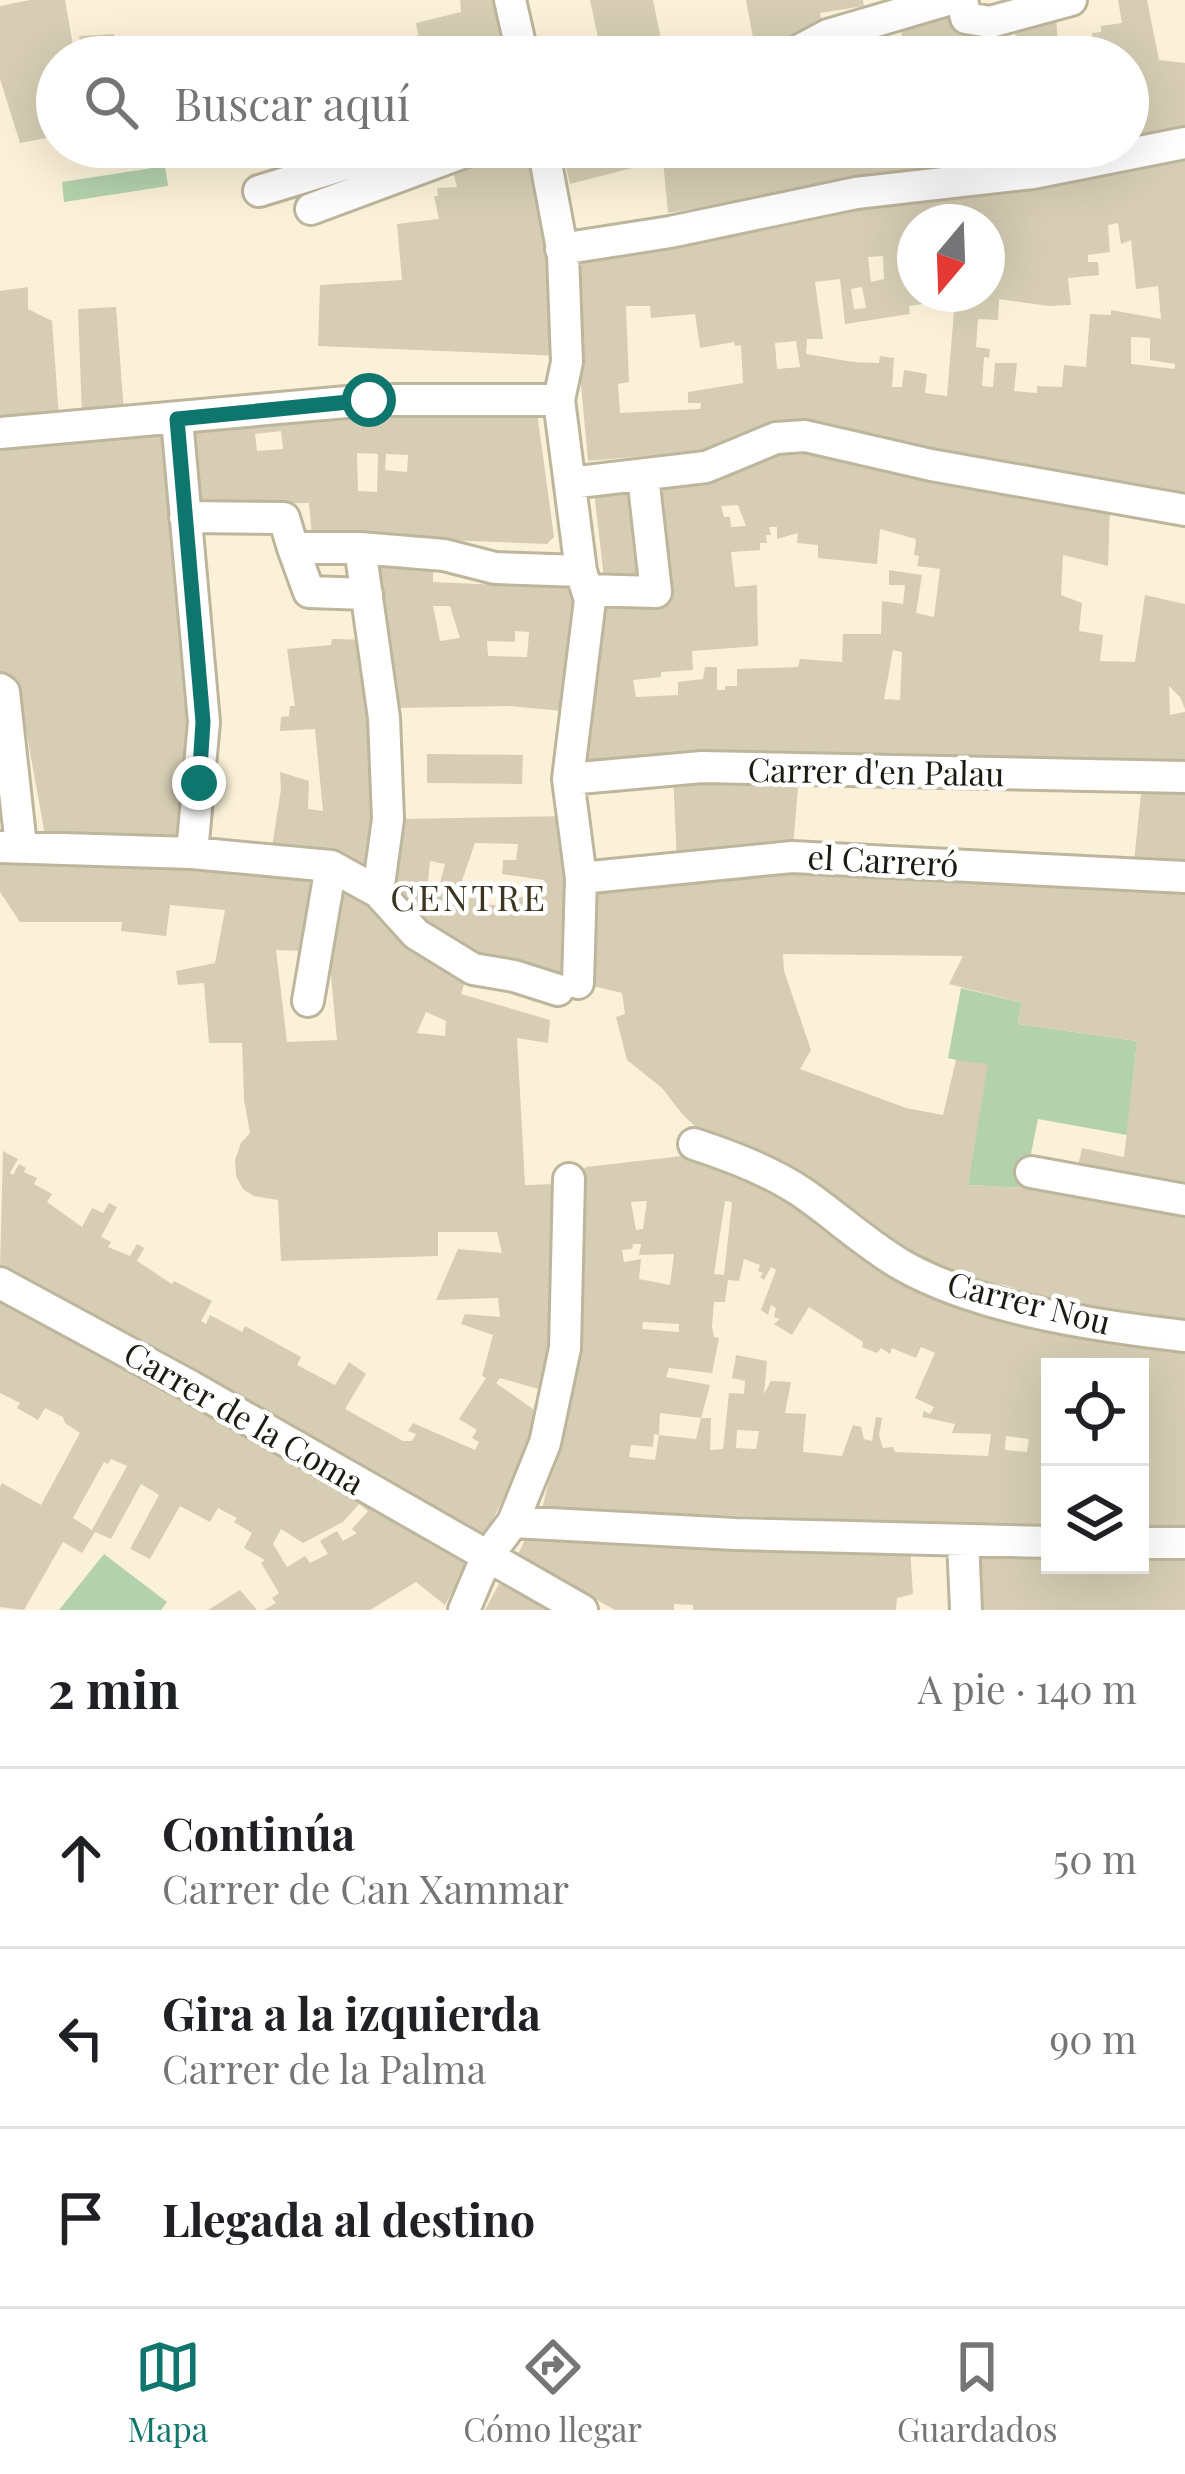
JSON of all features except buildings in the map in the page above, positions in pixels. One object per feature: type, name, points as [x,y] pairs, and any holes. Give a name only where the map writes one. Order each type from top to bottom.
[{"type":"street","points":[[510,0],[518,36]]},
{"type":"street","points":[[824,36],[947,0]]},
{"type":"street","points":[[962,0],[966,19],[990,22],[1071,0]]},
{"type":"street","points":[[1149,150],[1185,143]]},
{"type":"street","points":[[259,191],[334,168]]},
{"type":"street","points":[[311,208],[416,168]]},
{"type":"street","points":[[0,689],[4,692],[11,847],[191,853],[331,866],[378,892],[416,934],[473,969],[568,986],[581,878],[568,779],[590,600],[560,400],[567,362],[561,249],[547,168]]},
{"type":"street","points":[[561,249],[670,232],[856,193],[1054,168]]},
{"type":"street","points":[[0,433],[369,400],[560,400]]},
{"type":"street","points":[[177,419],[203,722],[191,853]]},
{"type":"street","points":[[570,483],[706,467],[776,438],[806,436],[931,465],[1185,510]]},
{"type":"street","points":[[293,548],[444,555],[495,568],[656,592],[643,476]]},
{"type":"street","points":[[185,517],[284,518],[309,592],[367,594]]},
{"type":"street","points":[[360,548],[383,718],[388,819],[378,892]]},
{"type":"street","name":"Carrer d'en Palau","points":[[568,779],[703,767],[1185,777]]},
{"type":"street","name":"el Carreró","points":[[581,878],[792,857],[1185,878]]},
{"type":"street","points":[[308,1001],[331,866]]},
{"type":"street","name":"Carrer Nou","points":[[694,1144],[800,1190],[866,1241],[930,1279],[1018,1306],[1185,1336]]},
{"type":"street","points":[[1031,1172],[1185,1200]]},
{"type":"street","points":[[464,1610],[486,1558],[513,1522],[545,1443],[565,1348],[569,1178]]},
{"type":"street","name":"Carrer de la Coma","points":[[0,1283],[582,1610]]},
{"type":"street","points":[[513,1522],[735,1534],[1041,1542]]},
{"type":"street","points":[[963,1540],[966,1610]]},
{"type":"street","points":[[1149,1543],[1185,1544]]},
{"type":"green space","points":[[165,168],[168,186],[64,202],[62,182]]},
{"type":"green space","points":[[961,988],[1022,1003],[1018,1024],[1137,1041],[1127,1135],[1038,1119],[1024,1188],[968,1185],[972,1149],[956,1060],[948,1058]]},
{"type":"green space","points":[[104,1554],[167,1602],[161,1610],[59,1610]]},
{"type":"district","name":"CENTRE","points":[[469,898]]},
{"type":"route","points":[[199,783],[203,722],[177,419],[369,400]]}]
